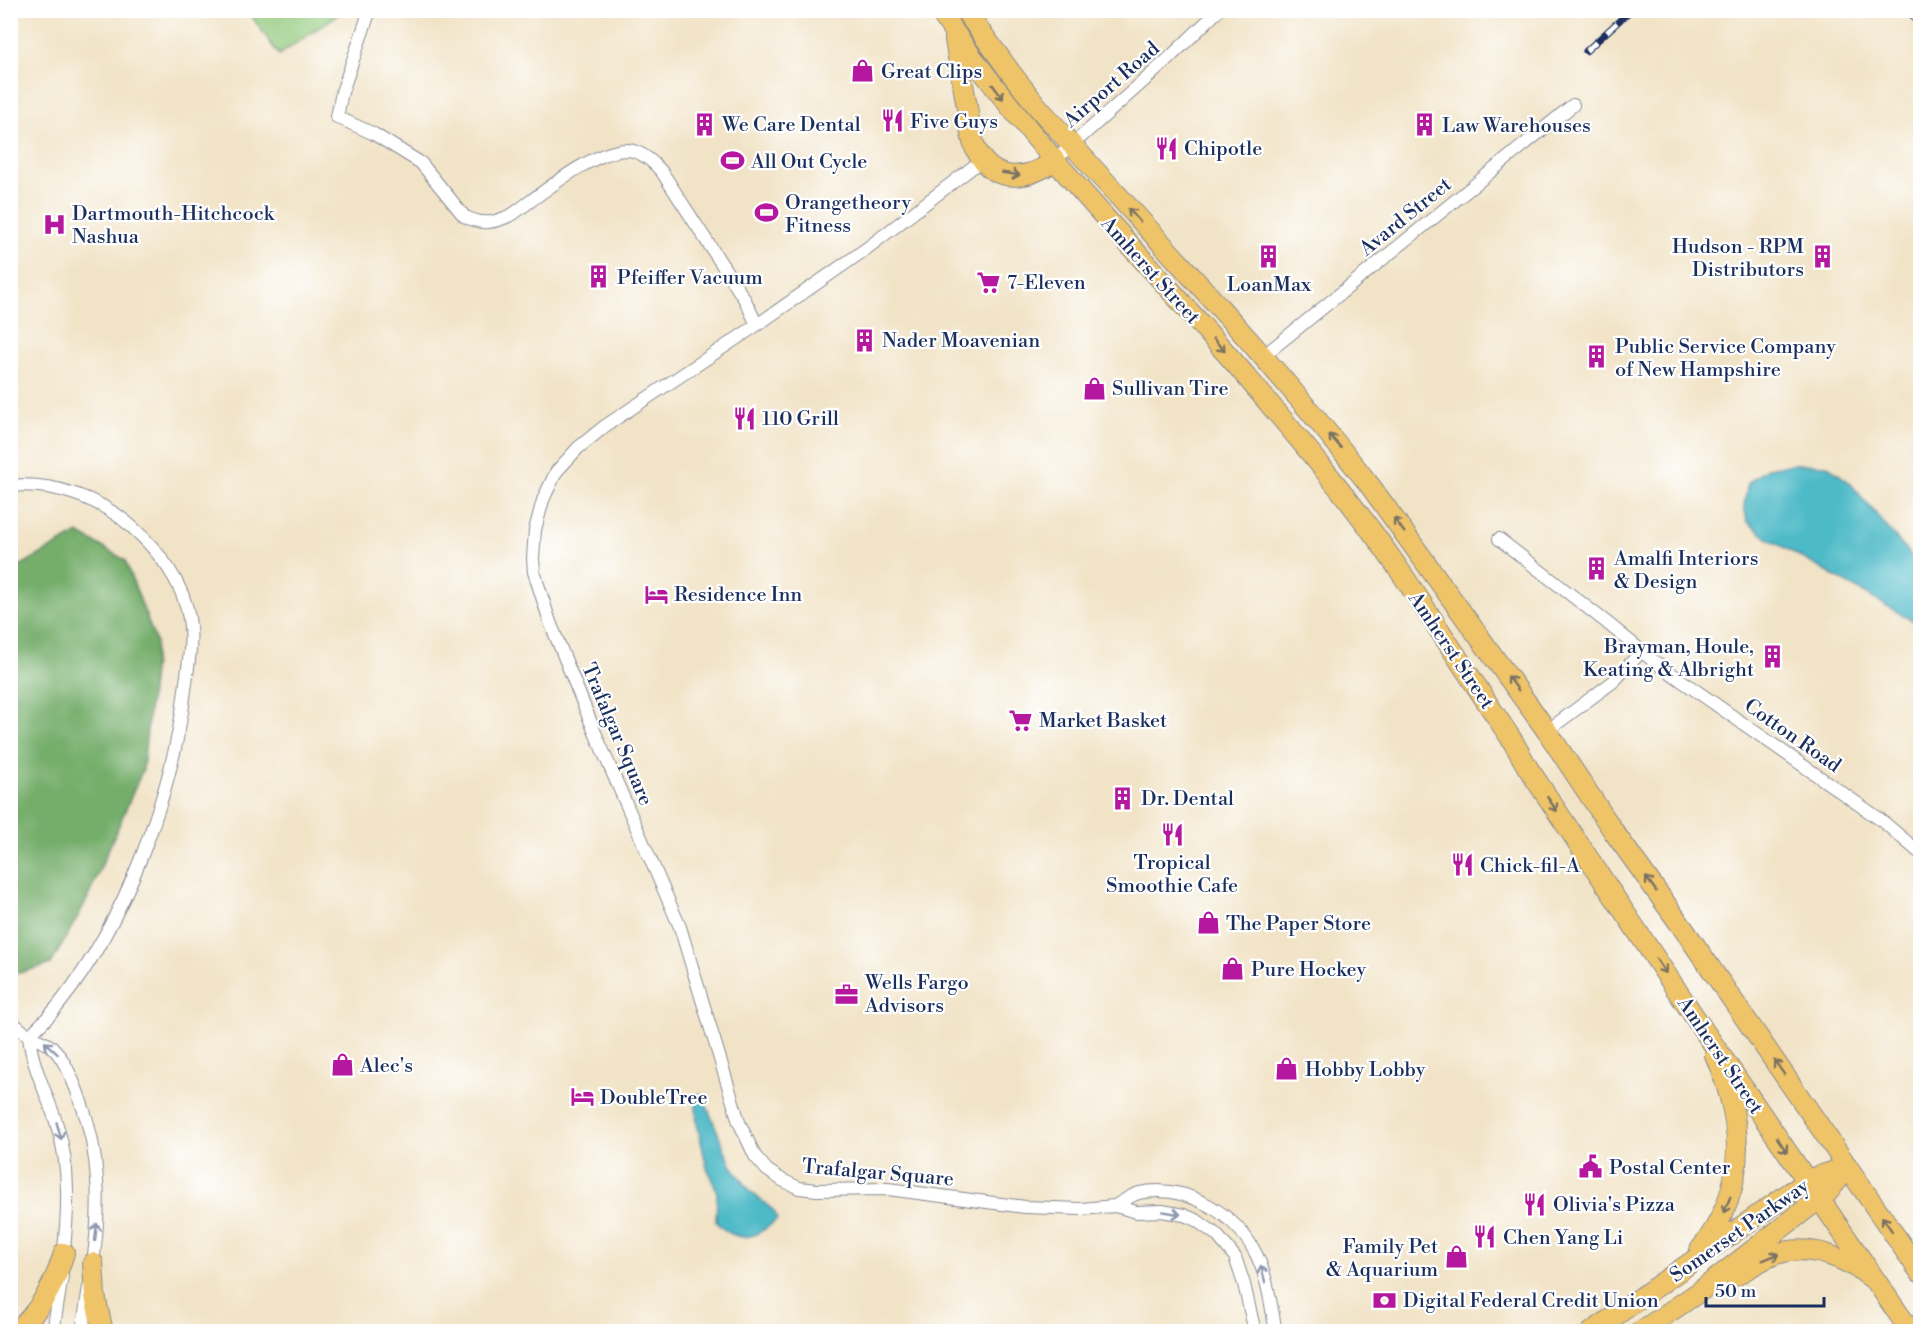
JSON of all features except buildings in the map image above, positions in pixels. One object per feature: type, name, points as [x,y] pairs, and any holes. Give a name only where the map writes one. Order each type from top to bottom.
[{"type":"main road","name":"Amherst Street","points":[[939,10],[1006,103],[1244,374],[1320,464],[1386,552],[1702,1028],[1911,1332]]},
{"type":"main road","name":"Amherst Street","points":[[965,10],[1011,74],[1071,145],[1262,357],[1371,487],[1547,731],[1614,832],[1920,1272]]},
{"type":"main road","points":[[954,33],[972,136],[977,153],[982,160],[994,170],[1016,176],[1031,174],[1054,160]]},
{"type":"main road","points":[[1681,1270],[1701,1249],[1721,1219],[1732,1189],[1737,1155],[1736,1124],[1729,1091],[1702,1028]]},
{"type":"main road","name":"Somerset Parkway","points":[[1592,1332],[1807,1181],[1848,1167]]},
{"type":"main road","name":"Somerset Parkway","points":[[1640,1332],[1699,1292],[1820,1199],[1835,1185],[1848,1167]]},
{"type":"main road","points":[[1699,1292],[1768,1258],[1789,1252],[1831,1255],[1857,1267],[1875,1281]]},
{"type":"main road","points":[[16,1332],[49,1292],[64,1253]]},
{"type":"main road","points":[[93,1263],[94,1296],[103,1332]]},
{"type":"street","points":[[370,10],[342,92],[337,117],[374,134],[421,163],[464,216],[474,221],[488,223],[513,214],[590,161],[628,150],[642,154],[662,172],[745,300],[757,325]]},
{"type":"street","name":"Airport Road","points":[[1054,160],[1165,62],[1219,10]]},
{"type":"street","name":"Avard Street","points":[[1262,357],[1573,105]]},
{"type":"street","name":"Trafalgar Square","points":[[982,160],[866,249],[605,426],[567,459],[556,472],[543,500],[535,530],[533,558],[540,594],[601,746],[680,927],[739,1122],[755,1156],[767,1170],[799,1188],[817,1190],[888,1189],[1042,1208],[1081,1209],[1115,1206],[1137,1212],[1162,1211],[1184,1215],[1197,1220],[1217,1235],[1229,1248],[1239,1266],[1255,1332]]},
{"type":"street","points":[[10,486],[35,486],[79,495],[124,520],[143,537],[160,555],[183,598],[189,617],[191,648],[181,723],[163,794],[142,854],[116,912],[84,968],[59,1005],[29,1036]]},
{"type":"street","name":"Cotton Road","points":[[1499,539],[1655,662],[1881,820],[1920,853]]},
{"type":"street","points":[[1547,731],[1614,681],[1642,651]]},
{"type":"street","points":[[10,1020],[29,1036],[51,1046],[61,1058],[78,1092],[89,1126],[96,1161],[98,1219],[82,1332]]},
{"type":"street","points":[[29,1036],[34,1063],[53,1111],[64,1153],[68,1197],[64,1253],[53,1332]]},
{"type":"street","name":"Trafalgar Square","points":[[1115,1206],[1138,1194],[1160,1192],[1191,1198],[1218,1210],[1249,1242],[1256,1254],[1262,1267],[1276,1332]]},
{"type":"green space","points":[[248,11],[343,11],[279,55]]},
{"type":"green space","points":[[78,533],[125,560],[156,642],[143,769],[86,902],[51,964],[19,973],[10,970],[11,571]]},
{"type":"water","points":[[1795,464],[1827,465],[1850,483],[1920,567],[1920,625],[1767,538],[1747,521],[1744,505],[1748,483],[1767,468]]},
{"type":"water","points":[[702,1094],[731,1165],[750,1191],[774,1211],[777,1219],[754,1235],[746,1237],[731,1234],[716,1222],[717,1193],[707,1168],[697,1124],[695,1095]]},
{"type":"railway","points":[[1586,51],[1631,10]]},
{"type":"railway","points":[[1909,10],[1920,26]]},
{"type":"place","name":"Great Clips","points":[[863,71]]},
{"type":"place","name":"Five Guys","points":[[892,121]]},
{"type":"place","name":"We Care Dental","points":[[704,124]]},
{"type":"place","name":"Law Warehouses","points":[[1424,125]]},
{"type":"place","name":"Chipotle","points":[[1166,148]]},
{"type":"place","name":"All Out Cycle","points":[[733,161]]},
{"type":"place","name":"Orangetheory Fitness","points":[[767,213]]},
{"type":"place","name":"Dartmouth-Hitchcock Nashua","points":[[54,224]]},
{"type":"place","name":"LoanMax","points":[[1269,257]]},
{"type":"place","name":"Hudson - RPM Distributors","points":[[1822,257]]},
{"type":"place","name":"Pfeiffer Vacuum","points":[[599,277]]},
{"type":"place","name":"7-Eleven","points":[[989,282]]},
{"type":"place","name":"Nader Moavenian","points":[[864,340]]},
{"type":"place","name":"Public Service Company of New Hampshire","points":[[1597,357]]},
{"type":"place","name":"Sullivan Tire","points":[[1094,388]]},
{"type":"place","name":"110 Grill","points":[[744,418]]},
{"type":"place","name":"Amalfi Interiors & Design","points":[[1596,569]]},
{"type":"place","name":"Residence Inn","points":[[656,594]]},
{"type":"place","name":"Brayman, Houle, Keating & Albright","points":[[1772,657]]},
{"type":"place","name":"Market Basket","points":[[1021,720]]},
{"type":"place","name":"Dr. Dental","points":[[1123,798]]},
{"type":"place","name":"Tropical Smoothie Cafe","points":[[1172,834]]},
{"type":"place","name":"Chick-fil-A","points":[[1462,865]]},
{"type":"place","name":"The Paper Store","points":[[1208,923]]},
{"type":"place","name":"Pure Hockey","points":[[1233,969]]},
{"type":"place","name":"Wells Fargo Advisors","points":[[847,994]]},
{"type":"place","name":"Alec's","points":[[342,1065]]},
{"type":"place","name":"Hobby Lobby","points":[[1287,1069]]},
{"type":"place","name":"DoubleTree","points":[[582,1097]]},
{"type":"place","name":"Postal Center","points":[[1591,1167]]},
{"type":"place","name":"Olivia's Pizza","points":[[1535,1204]]},
{"type":"place","name":"Chen Yang Li","points":[[1485,1237]]},
{"type":"place","name":"Family Pet & Aquarium","points":[[1456,1257]]},
{"type":"place","name":"Digital Federal Credit Union","points":[[1385,1300]]}]
